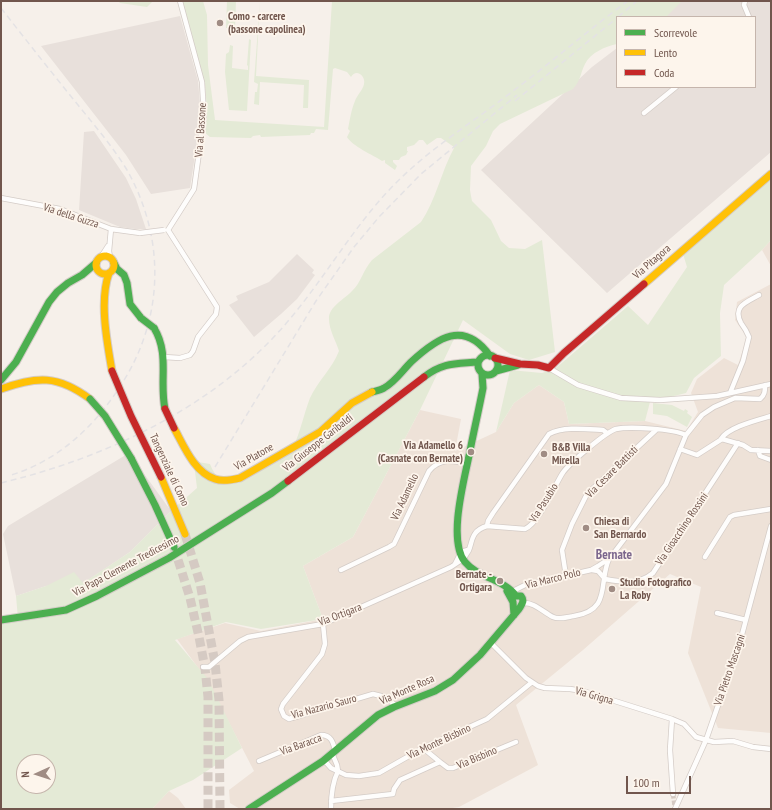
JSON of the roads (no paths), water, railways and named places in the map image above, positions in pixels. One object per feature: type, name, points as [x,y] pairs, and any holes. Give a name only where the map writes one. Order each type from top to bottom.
[{"type":"main road","name":"Via Pitagora","points":[[549,368],[564,353],[771,174]]},
{"type":"main road","points":[[1,380],[16,362],[49,302],[57,292],[68,283],[82,275],[99,260],[106,256],[112,260],[114,268],[110,272],[104,274],[100,272],[82,275]]},
{"type":"main road","points":[[99,260],[97,268],[100,272]]},
{"type":"main road","name":"Via Platone","points":[[112,260],[117,269],[124,275],[127,283],[130,304],[141,318],[154,328],[160,336],[164,348],[162,392],[165,409],[192,460],[206,476],[215,480],[230,482],[240,478],[320,432],[352,403],[372,392],[383,389],[394,381],[415,359],[430,346],[442,339],[452,335],[463,335],[476,340]]},
{"type":"main road","points":[[110,272],[124,275]]},
{"type":"main road","name":"Tangenziale di Como","points":[[110,272],[105,283],[108,355],[112,371],[131,416],[161,477],[185,534]]},
{"type":"main road","points":[[476,340],[498,364],[483,388]]},
{"type":"main road","points":[[476,340],[479,346],[483,388],[457,513],[458,535],[463,556],[468,565],[504,587],[517,598]]},
{"type":"main road","points":[[480,366],[484,356],[520,364],[531,364],[549,368]]},
{"type":"main road","points":[[531,364],[560,358]]},
{"type":"main road","points":[[480,366],[486,375],[520,364]]},
{"type":"main road","name":"Via Giuseppe Garibaldi","points":[[192,543],[222,526],[272,493],[434,369],[445,365],[480,366]]},
{"type":"main road","points":[[1,389],[20,382],[35,380],[59,382],[83,394],[98,407],[131,458],[174,547]]},
{"type":"main road","name":"Via Papa Clemente Tredicesimo","points":[[1,620],[66,610],[97,596],[169,558],[192,543]]},
{"type":"main road","name":"Via Monte Rosa","points":[[249,809],[324,760],[374,718],[395,705],[417,698],[445,685],[466,669],[491,643],[514,615],[517,598]]},
{"type":"street","name":"Via al Bassone","points":[[166,230],[194,189],[204,116],[202,82],[180,1]]},
{"type":"street","points":[[745,1],[744,5],[749,16]]},
{"type":"street","points":[[644,113],[675,88]]},
{"type":"street","name":"Via della Guzza","points":[[1,198],[60,210],[111,230],[140,233],[166,230]]},
{"type":"street","points":[[111,230],[109,250],[112,260]]},
{"type":"street","points":[[164,357],[180,358],[190,355],[198,337],[216,314],[217,309],[212,299],[166,230]]},
{"type":"street","points":[[99,260],[109,243]]},
{"type":"street","points":[[730,393],[743,361],[749,337],[739,317],[739,309],[742,305],[759,295]]},
{"type":"street","points":[[549,368],[578,385],[621,398],[660,400],[717,396],[771,384]]},
{"type":"street","points":[[517,598],[530,603],[556,618],[578,616],[591,610],[601,598],[605,571],[610,558],[666,484],[686,435],[702,415],[714,407],[735,398],[760,399],[764,397],[764,385]]},
{"type":"street","points":[[680,449],[696,455],[736,428],[771,416]]},
{"type":"street","points":[[455,564],[468,550],[478,529],[487,526],[493,513],[550,434],[566,429],[603,430],[607,433]]},
{"type":"street","name":"Via Pasubio","points":[[487,526],[525,529],[530,527],[540,514],[564,470],[607,433],[618,429],[646,429],[686,435]]},
{"type":"street","name":"Via Cesare Battisti","points":[[646,429],[646,438]]},
{"type":"street","name":"Via Cesare Battisti","points":[[566,576],[562,550],[572,524],[587,494],[656,430]]},
{"type":"street","points":[[721,439],[738,443],[751,450],[771,451]]},
{"type":"street","name":"Via Gioacchino Rossini","points":[[604,578],[625,582],[634,581],[650,575],[738,443]]},
{"type":"street","points":[[758,450],[760,456],[771,460]]},
{"type":"street","name":"Via Adamello","points":[[341,570],[394,544],[429,471],[434,466],[446,461],[457,461],[468,464]]},
{"type":"street","points":[[705,557],[730,518],[734,515],[771,509]]},
{"type":"street","name":"Via Pietro Mascagni","points":[[675,809],[706,740],[740,642],[771,526]]},
{"type":"street","name":"Via Ortigara","points":[[203,667],[209,667],[240,641],[248,637],[323,624],[436,574],[455,564],[463,556]]},
{"type":"street","name":"Via Marco Polo","points":[[517,598],[525,585],[591,570],[610,558]]},
{"type":"street","points":[[591,570],[598,572],[604,578]]},
{"type":"street","points":[[717,613],[746,620]]},
{"type":"street","name":"Via Nazario Sauro","points":[[323,624],[325,644],[322,654],[283,704],[281,709],[286,718],[292,718],[368,695],[385,697],[395,705]]},
{"type":"street","name":"Via Grigna","points":[[491,643],[531,683],[545,688],[582,691],[672,719],[684,724],[696,736],[706,740]]},
{"type":"street","name":"Via Monte Bisbino","points":[[324,760],[331,768],[352,776],[374,775],[390,768],[423,748],[487,719],[531,683]]},
{"type":"street","points":[[672,719],[670,750],[673,794]]},
{"type":"street","name":"Via Baracca","points":[[259,761],[325,735],[330,737],[333,742],[334,752]]},
{"type":"street","points":[[706,740],[714,742],[733,741],[753,747],[771,750]]},
{"type":"street","name":"Via Bisbino","points":[[331,801],[394,794],[394,789],[400,780],[440,762],[448,768],[453,768],[516,742]]},
{"type":"street","points":[[423,748],[440,762]]},
{"type":"street","points":[[331,809],[334,778],[338,771],[334,752]]},
{"type":"tunnel","points":[[185,534],[200,583],[215,663],[219,700],[220,809]]},
{"type":"tunnel","points":[[174,547],[190,598],[205,668],[208,697],[208,809]]},
{"type":"tunnel","points":[[673,794],[675,809]]},
{"type":"railway","points":[[1,483],[81,459],[120,443],[158,424],[194,403],[229,378],[260,351],[289,320],[370,211],[401,178],[442,144],[499,102],[628,1]]},
{"type":"railway","points":[[619,16],[637,1]]},
{"type":"railway","points":[[1,8],[104,137],[127,170],[140,196],[149,223],[154,251],[155,279],[152,306],[146,333],[135,360],[111,400],[87,428],[60,451],[28,469],[11,475]]},
{"type":"railway","points":[[515,101],[616,19]]},
{"type":"railway","points":[[215,467],[316,301],[354,247],[379,217],[421,174],[517,95]]},
{"type":"place","name":"Como - carcere (bassone capolinea)","points":[[220,23]]},
{"type":"place","name":"Via Adamello 6 (Casnate con Bernate)","points":[[471,452]]},
{"type":"place","name":"B&B Villa Mirella","points":[[544,454]]},
{"type":"place","name":"Chiesa di San Bernardo","points":[[586,528]]},
{"type":"place","name":"Bernate - Ortigara","points":[[500,581]]},
{"type":"place","name":"Studio Fotografico La Roby","points":[[612,589]]},
{"type":"district","name":"Bernate","points":[[614,555]]}]
